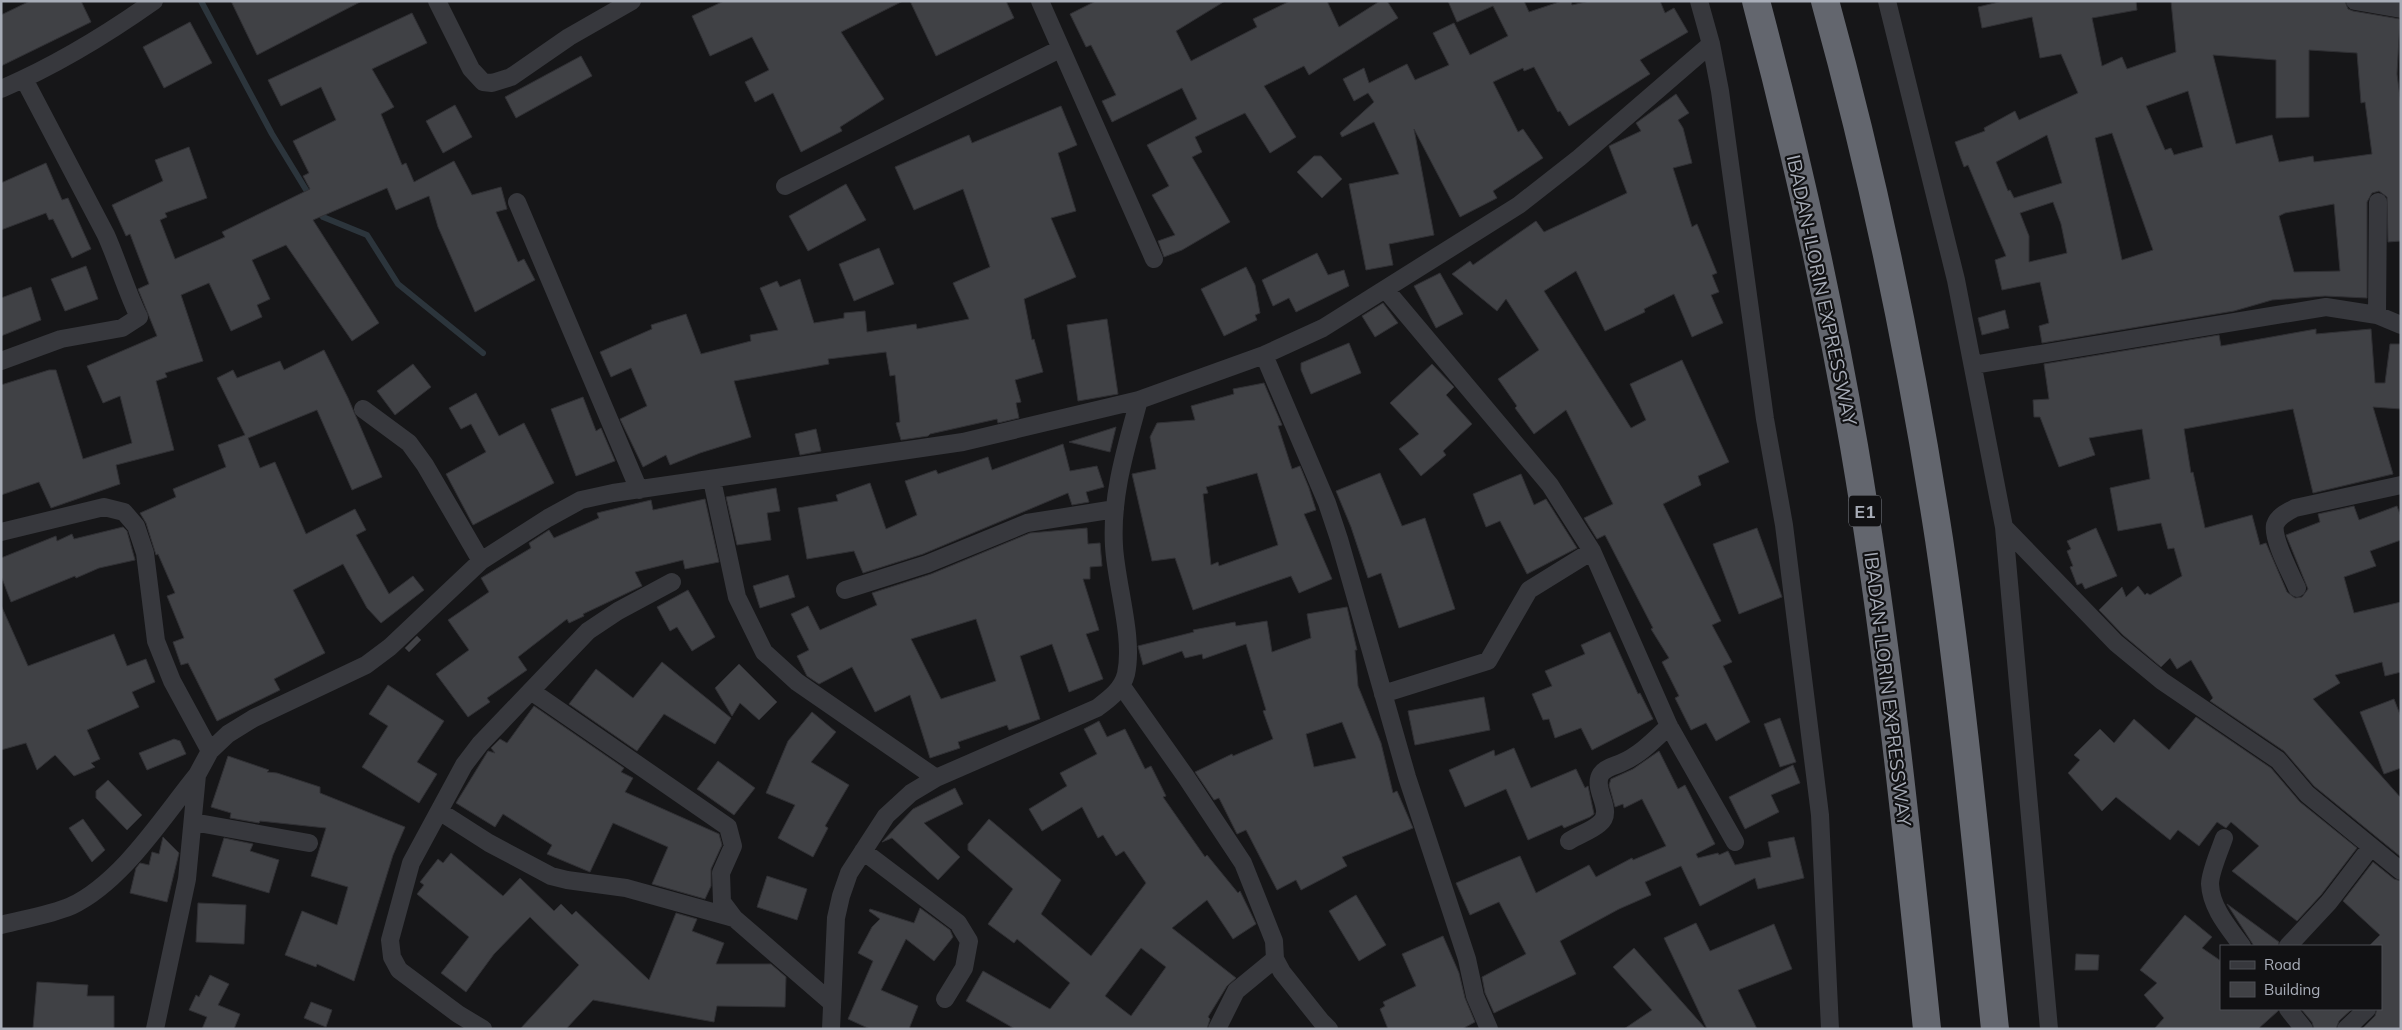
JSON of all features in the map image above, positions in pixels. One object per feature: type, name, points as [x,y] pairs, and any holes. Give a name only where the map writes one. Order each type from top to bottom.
[{"type":"highway","name":"IBADAN-ILORIN EXPRESSWAY","points":[[1756,1],[1800,176],[1823,280],[1854,445],[1889,688],[1927,1029]]},
{"type":"highway","points":[[1825,1],[1849,89],[1878,210],[1939,540],[1963,732],[1995,1029]]},
{"type":"street","points":[[1,89],[24,79],[105,34],[154,1]]},
{"type":"street","points":[[437,1],[472,69],[483,82],[492,83],[510,77],[569,37],[632,1]]},
{"type":"street","points":[[1040,1],[1154,259]]},
{"type":"street","points":[[1699,1],[1711,44],[1720,92],[1765,419],[1784,525],[1819,806],[1830,1029]]},
{"type":"street","points":[[1887,1],[1956,280],[2004,527],[2049,1029]]},
{"type":"street","points":[[2355,1],[2401,9]]},
{"type":"street","points":[[1,925],[71,906],[104,885],[137,850],[197,775],[210,751],[228,734],[254,718],[366,664],[390,647],[481,561],[548,518],[581,500],[963,442],[1139,400],[1264,355],[1323,328],[1519,205],[1579,158],[1711,44]]},
{"type":"street","points":[[785,186],[1060,49]]},
{"type":"street","points":[[1,361],[34,351],[61,339],[122,328],[139,317],[125,286],[117,259],[106,234],[24,79]]},
{"type":"street","points":[[517,202],[639,490]]},
{"type":"street","points":[[2377,315],[2378,202]]},
{"type":"street","points":[[1386,290],[1550,485],[1592,552],[1670,726],[1735,842]]},
{"type":"street","points":[[1973,365],[2326,307],[2377,315],[2401,325]]},
{"type":"street","points":[[1264,355],[1330,512],[1407,777],[1467,959],[1475,996],[1489,1029]]},
{"type":"street","points":[[831,1029],[836,918],[849,872],[886,816],[911,794],[936,778],[1097,708],[1115,695],[1126,675],[1127,648],[1114,546],[1115,509],[1119,476],[1139,400]]},
{"type":"street","points":[[363,409],[408,442],[425,465],[481,561]]},
{"type":"street","points":[[712,480],[737,597],[764,652],[797,682],[936,778]]},
{"type":"street","points":[[2297,588],[2274,534],[2275,524],[2283,514],[2295,508],[2401,485]]},
{"type":"street","points":[[1,532],[104,507],[124,512],[136,526],[145,553],[156,641],[172,681],[210,751]]},
{"type":"street","points":[[845,590],[926,564],[1027,523],[1115,509]]},
{"type":"street","points":[[2004,527],[2116,643],[2162,681],[2278,760],[2307,794],[2401,871]]},
{"type":"street","points":[[1383,694],[1488,661],[1529,590],[1592,552]]},
{"type":"street","points":[[483,1029],[458,1014],[399,970],[392,957],[390,940],[411,863],[464,765],[480,744],[588,631],[618,611],[672,582]]},
{"type":"street","points":[[1121,685],[1243,862],[1274,941],[1275,959],[1282,972],[1329,1029]]},
{"type":"street","points":[[531,691],[728,827],[732,846],[721,873],[722,902],[734,918],[832,1002]]},
{"type":"street","points":[[1569,841],[1600,824],[1604,819],[1605,811],[1598,783],[1601,774],[1607,769],[1634,757],[1670,726]]},
{"type":"street","points":[[156,1029],[187,879],[197,775]]},
{"type":"street","points":[[439,811],[489,843],[551,876],[626,888],[734,918]]},
{"type":"street","points":[[193,822],[309,843]]},
{"type":"street","points":[[2224,838],[2210,883],[2214,903],[2221,918],[2241,945]]},
{"type":"street","points":[[2289,945],[2330,902],[2370,847]]},
{"type":"street","points":[[863,851],[958,923],[969,942],[964,968],[945,999]]},
{"type":"street","points":[[1217,1029],[1236,991],[1275,959]]},
{"type":"street","points":[[2289,1010],[2304,1029]]},
{"type":"street","points":[[2346,1029],[2366,1010]]},
{"type":"building","points":[[30,1],[81,1],[91,22],[1,66],[1,15]]},
{"type":"building","points":[[231,1],[362,1],[257,55]]},
{"type":"building","points":[[724,1],[903,1],[841,32],[884,99],[840,127],[842,131],[801,152],[773,93],[755,102],[745,82],[769,70],[752,37],[710,56],[692,16]]},
{"type":"building","points":[[910,1],[1006,1],[1014,18],[936,56]]},
{"type":"building","points":[[1096,1],[1225,1],[1176,31],[1191,61],[1257,27],[1253,19],[1290,1],[1327,1],[1339,27],[1380,1],[1387,1],[1398,18],[1309,75],[1304,66],[1264,86],[1296,137],[1270,153],[1245,113],[1195,137],[1202,152],[1192,157],[1230,222],[1182,250],[1164,257],[1158,241],[1175,235],[1152,195],[1169,186],[1147,145],[1197,119],[1182,88],[1112,122],[1102,101],[1116,95],[1091,45],[1086,47],[1070,14]]},
{"type":"building","points":[[1448,1],[1524,1],[1529,12],[1562,1],[1571,1],[1572,5],[1590,1],[1660,1],[1665,13],[1674,8],[1688,32],[1640,60],[1650,74],[1569,126],[1560,111],[1558,112],[1534,67],[1524,71],[1523,68],[1493,82],[1518,132],[1523,129],[1543,158],[1493,191],[1497,198],[1460,217],[1414,129],[1434,235],[1389,244],[1393,265],[1366,270],[1349,184],[1399,174],[1374,122],[1342,137],[1340,133],[1374,102],[1368,93],[1354,101],[1343,79],[1364,68],[1369,83],[1407,64],[1415,80],[1449,65],[1433,33],[1454,23],[1470,55],[1508,36],[1493,6],[1457,22]]},
{"type":"building","points":[[2003,1],[2136,1],[2137,10],[2092,18],[2102,66],[2122,57],[2127,69],[2176,52],[2171,1],[2345,1],[2348,9],[2353,11],[2400,19],[2397,74],[2401,105],[2401,241],[2388,242],[2387,197],[2379,191],[2372,193],[2367,202],[2367,298],[2325,296],[2272,300],[2234,311],[2042,343],[2039,326],[2049,323],[2040,282],[2002,290],[1995,260],[2006,256],[1968,165],[1964,167],[1955,142],[1985,131],[1984,128],[2015,111],[2019,120],[2078,93],[2061,54],[2040,58],[2032,17],[1982,28],[1978,7]],"holes":[[[2309,50],[2357,53],[2361,103],[2365,102],[2372,154],[2314,162],[2313,156],[2279,162],[2272,135],[2236,144],[2213,55],[2276,60],[2276,118],[2309,117]],[[2188,91],[2203,147],[2174,155],[2171,148],[2165,150],[2146,106]],[[2112,133],[2153,250],[2122,260],[2095,138]],[[2047,135],[2062,183],[2014,198],[2010,190],[2008,191],[1996,162]],[[2053,202],[2061,224],[2067,253],[2029,262],[2029,236],[2020,213]],[[2334,204],[2340,271],[2294,272],[2279,216],[2285,213]]]},
{"type":"building","points":[[412,13],[427,43],[372,69],[394,107],[381,114],[402,165],[406,163],[414,182],[454,161],[472,195],[501,187],[507,209],[496,212],[518,262],[524,259],[535,280],[475,312],[438,227],[429,196],[396,210],[387,188],[313,220],[379,323],[352,341],[286,245],[252,260],[270,299],[257,305],[262,317],[231,331],[209,283],[181,295],[203,361],[165,373],[167,377],[156,381],[174,450],[116,465],[120,484],[51,508],[39,482],[1,495],[1,385],[49,370],[56,370],[83,459],[132,443],[120,396],[103,403],[87,366],[157,336],[138,289],[149,284],[130,234],[126,236],[112,205],[163,181],[155,160],[189,147],[207,198],[165,213],[167,217],[160,220],[175,259],[225,237],[222,232],[310,189],[303,176],[309,173],[293,141],[336,120],[321,87],[281,106],[268,80]]},
{"type":"building","points":[[190,22],[212,63],[164,88],[143,47]]},
{"type":"building","points":[[581,56],[592,76],[516,118],[505,97]]},
{"type":"building","points":[[1676,94],[1689,113],[1678,120],[1683,128],[1692,163],[1673,168],[1692,227],[1697,224],[1717,273],[1712,275],[1719,292],[1711,295],[1723,323],[1692,337],[1674,294],[1644,309],[1645,312],[1605,331],[1576,271],[1544,291],[1631,428],[1646,420],[1630,384],[1682,360],[1729,462],[1698,476],[1701,485],[1663,504],[1721,621],[1712,625],[1732,662],[1723,666],[1750,722],[1716,741],[1706,723],[1691,730],[1675,698],[1679,696],[1662,662],[1669,658],[1651,629],[1653,628],[1605,535],[1597,539],[1584,518],[1613,504],[1566,410],[1534,434],[1515,408],[1517,406],[1498,379],[1539,350],[1506,299],[1497,311],[1452,274],[1470,261],[1473,265],[1536,221],[1544,232],[1627,193],[1609,146],[1641,131],[1636,123]]},
{"type":"building","points":[[455,105],[472,137],[443,153],[426,121]]},
{"type":"building","points":[[1061,106],[1077,145],[1058,153],[1076,211],[1051,218],[1076,277],[1024,299],[1032,340],[1034,339],[1043,372],[1015,380],[1021,402],[1016,403],[1019,418],[998,423],[997,419],[928,436],[901,440],[896,423],[900,422],[895,375],[890,376],[886,352],[828,359],[829,364],[734,381],[751,437],[700,453],[670,465],[666,455],[643,467],[620,419],[647,406],[631,368],[611,377],[600,352],[652,329],[651,325],[686,314],[701,354],[751,341],[750,335],[778,330],[760,288],[777,281],[780,287],[800,279],[814,323],[844,318],[844,313],[865,311],[867,332],[916,324],[917,329],[969,319],[953,283],[990,267],[963,189],[914,210],[895,167],[969,135],[972,143]]},
{"type":"building","points":[[1314,156],[1321,156],[1342,179],[1322,198],[1297,172]]},
{"type":"building","points":[[46,163],[62,200],[68,198],[91,249],[72,258],[53,219],[49,220],[46,213],[1,230],[1,183]]},
{"type":"building","points":[[846,184],[866,220],[808,251],[789,216]]},
{"type":"building","points":[[879,248],[894,284],[854,301],[839,264]]},
{"type":"building","points":[[1317,253],[1328,275],[1344,270],[1349,286],[1296,312],[1289,298],[1273,306],[1262,280]]},
{"type":"building","points":[[86,266],[98,299],[65,311],[51,279]]},
{"type":"building","points":[[1246,267],[1255,285],[1260,313],[1255,315],[1257,320],[1224,336],[1201,289]]},
{"type":"building","points":[[1440,273],[1463,314],[1436,328],[1414,286]]},
{"type":"building","points":[[31,287],[41,320],[1,336],[1,298]]},
{"type":"building","points":[[1383,303],[1398,323],[1375,337],[1362,316]]},
{"type":"building","points":[[2005,310],[2009,328],[1982,335],[1978,318]]},
{"type":"building","points":[[1107,319],[1118,394],[1078,401],[1067,325]]},
{"type":"building","points":[[2316,329],[2316,334],[2371,329],[2375,383],[2385,383],[2390,344],[2401,344],[2401,409],[2373,407],[2393,474],[2313,493],[2293,409],[2184,429],[2191,473],[2193,472],[2205,528],[2252,515],[2260,545],[2266,543],[2287,592],[2295,598],[2302,597],[2308,589],[2286,535],[2320,522],[2318,514],[2354,506],[2359,520],[2397,506],[2401,517],[2401,540],[2370,551],[2376,566],[2344,577],[2354,613],[2401,602],[2401,672],[2385,676],[2382,662],[2335,675],[2340,683],[2313,699],[2401,798],[2401,857],[2314,786],[2284,751],[2210,701],[2213,698],[2191,660],[2177,669],[2170,658],[2161,667],[2123,635],[2099,610],[2122,587],[2126,597],[2138,586],[2145,595],[2147,593],[2150,595],[2182,576],[2174,548],[2168,549],[2161,523],[2118,531],[2110,488],[2150,479],[2142,429],[2089,438],[2095,455],[2059,467],[2040,417],[2034,417],[2033,400],[2049,399],[2044,364],[2219,335],[2221,346]]},
{"type":"building","points":[[1349,343],[1361,373],[1311,394],[1301,370],[1301,363]]},
{"type":"building","points":[[324,350],[348,398],[382,477],[352,490],[317,410],[248,438],[260,468],[275,462],[306,534],[355,509],[366,530],[356,535],[389,594],[413,576],[424,590],[381,623],[367,608],[343,564],[293,590],[325,653],[274,679],[280,690],[217,721],[188,663],[181,665],[173,642],[184,638],[167,596],[175,593],[158,554],[156,555],[146,523],[140,513],[176,497],[173,489],[226,467],[218,445],[245,435],[217,378],[233,370],[237,378],[280,361],[284,370]]},
{"type":"building","points":[[413,364],[431,387],[395,415],[377,391]]},
{"type":"building","points":[[1432,364],[1454,387],[1446,395],[1472,424],[1443,451],[1446,455],[1421,476],[1399,449],[1419,434],[1390,403]]},
{"type":"building","points":[[1264,383],[1282,425],[1278,426],[1292,469],[1300,466],[1309,488],[1316,510],[1304,514],[1332,579],[1299,593],[1291,576],[1193,610],[1175,558],[1152,561],[1132,474],[1156,469],[1150,437],[1157,423],[1195,420],[1191,406],[1234,394],[1233,389]],"holes":[[[1257,473],[1278,545],[1219,566],[1218,562],[1211,565],[1203,494],[1208,493],[1206,487]]]},
{"type":"building","points":[[476,393],[499,436],[524,423],[554,483],[473,525],[446,474],[486,452],[471,424],[461,429],[449,408]]},
{"type":"building","points":[[583,397],[596,431],[601,428],[615,461],[576,476],[551,409]]},
{"type":"building","points":[[1116,427],[1110,452],[1069,442]]},
{"type":"building","points":[[816,429],[821,451],[800,455],[795,434]]},
{"type":"building","points":[[1063,444],[1070,471],[1097,466],[1104,487],[1086,492],[1089,502],[1072,505],[1068,493],[923,554],[863,573],[854,551],[807,559],[798,508],[838,501],[836,495],[870,483],[886,529],[917,515],[905,481],[936,470],[938,474],[988,457],[992,470]]},
{"type":"building","points":[[1380,473],[1402,526],[1425,518],[1455,609],[1399,628],[1381,573],[1368,578],[1351,527],[1336,491]]},
{"type":"building","points":[[1521,474],[1534,505],[1546,499],[1577,548],[1527,574],[1500,521],[1486,527],[1473,494]]},
{"type":"building","points":[[776,488],[780,511],[767,513],[771,540],[737,545],[726,497]]},
{"type":"building","points":[[705,499],[719,562],[685,569],[683,560],[635,572],[642,586],[583,614],[584,616],[569,623],[567,619],[518,657],[527,670],[487,698],[490,702],[468,717],[436,674],[469,650],[448,620],[489,592],[481,578],[531,548],[529,543],[549,530],[554,538],[599,518],[597,513],[651,500],[653,510]]},
{"type":"building","points":[[123,527],[127,531],[135,560],[99,568],[76,578],[75,576],[11,602],[1,576],[1,558],[56,536],[57,541],[72,534],[74,539]]},
{"type":"building","points":[[1087,528],[1088,544],[1100,543],[1102,566],[1090,567],[1090,579],[1083,579],[1099,630],[1086,634],[1103,679],[1069,692],[1052,644],[1020,656],[1040,719],[1009,730],[1007,725],[958,742],[960,748],[930,758],[910,695],[875,712],[852,667],[819,684],[807,676],[797,656],[809,650],[791,614],[808,606],[820,630],[877,605],[872,593],[931,574],[1030,533]],"holes":[[[976,619],[996,681],[941,699],[911,639]]]},
{"type":"building","points":[[1757,528],[1782,597],[1739,614],[1713,544]]},
{"type":"building","points":[[2096,528],[2117,576],[2085,589],[2082,583],[2077,585],[2070,567],[2073,566],[2067,551],[2071,549],[2067,541]]},
{"type":"building","points":[[788,575],[795,597],[760,608],[753,586]]},
{"type":"building","points":[[688,590],[715,637],[692,651],[677,627],[670,631],[657,607]]},
{"type":"building","points":[[1,605],[28,666],[114,634],[127,666],[146,659],[155,682],[132,692],[139,707],[87,730],[100,759],[91,763],[95,767],[74,776],[55,755],[37,770],[26,743],[1,750]]},
{"type":"building","points":[[1347,607],[1357,650],[1355,650],[1358,686],[1381,743],[1393,793],[1397,791],[1413,828],[1342,857],[1347,866],[1301,890],[1296,880],[1277,890],[1246,830],[1237,834],[1219,798],[1214,800],[1195,772],[1232,754],[1233,756],[1273,739],[1263,711],[1266,710],[1246,644],[1203,659],[1202,654],[1185,658],[1182,651],[1143,665],[1138,646],[1194,632],[1193,630],[1235,622],[1236,626],[1267,621],[1272,652],[1311,638],[1307,614]],"holes":[[[1342,722],[1356,758],[1314,767],[1306,734]]]},
{"type":"building","points":[[1610,632],[1638,694],[1640,693],[1653,719],[1592,750],[1581,728],[1555,738],[1549,719],[1543,720],[1532,694],[1552,686],[1545,671],[1585,654],[1581,645]]},
{"type":"building","points":[[417,636],[421,640],[409,652],[405,648]]},
{"type":"building","points":[[662,662],[731,718],[715,744],[664,714],[637,751],[569,704],[596,669],[633,698]]},
{"type":"building","points":[[739,664],[777,702],[759,720],[740,703],[732,716],[715,688]]},
{"type":"building","points":[[388,685],[444,721],[417,762],[437,774],[419,803],[362,767],[388,726],[369,714]]},
{"type":"building","points":[[1484,697],[1490,730],[1415,745],[1408,711]]},
{"type":"building","points":[[2394,699],[2401,717],[2401,768],[2384,774],[2360,712]]},
{"type":"building","points":[[534,706],[624,768],[621,772],[633,778],[625,792],[719,834],[722,845],[711,869],[711,886],[705,899],[652,884],[668,847],[613,823],[590,872],[547,854],[552,845],[503,814],[495,827],[456,803],[488,751],[495,753],[491,748],[500,739],[507,743]]},
{"type":"building","points":[[812,712],[836,732],[811,762],[849,785],[825,826],[828,828],[813,857],[778,838],[795,805],[766,793],[788,741]]},
{"type":"building","points":[[2196,717],[2271,768],[2300,802],[2357,848],[2321,895],[2297,921],[2232,871],[2259,846],[2231,822],[2226,828],[2217,822],[2199,846],[2178,830],[2170,840],[2116,797],[2102,811],[2068,773],[2080,760],[2074,755],[2100,729],[2114,743],[2134,719],[2169,750]]},
{"type":"building","points":[[1780,718],[1796,762],[1780,767],[1764,724]]},
{"type":"building","points":[[1099,721],[1107,737],[1125,729],[1145,769],[1151,766],[1166,796],[1163,797],[1205,857],[1207,855],[1238,893],[1240,891],[1256,924],[1233,939],[1207,900],[1172,928],[1236,978],[1227,986],[1208,1017],[1210,1019],[1207,1029],[1015,1029],[966,1001],[983,971],[1050,1009],[1070,983],[1017,939],[1014,943],[988,924],[1013,889],[968,850],[968,844],[989,819],[1061,880],[1041,914],[1091,956],[1146,883],[1124,851],[1116,856],[1103,835],[1098,838],[1082,807],[1042,831],[1029,809],[1067,786],[1060,773],[1097,754],[1084,729]],"holes":[[[1141,948],[1166,967],[1131,1016],[1105,996]]]},
{"type":"building","points":[[174,739],[180,741],[186,754],[147,770],[139,753]]},
{"type":"building","points":[[1514,748],[1531,788],[1576,769],[1585,788],[1588,786],[1594,814],[1564,828],[1562,825],[1528,840],[1506,789],[1465,807],[1449,770],[1494,750],[1495,756]]},
{"type":"building","points":[[1659,751],[1678,789],[1685,785],[1715,844],[1696,854],[1698,858],[1718,853],[1719,855],[1728,851],[1735,865],[1771,857],[1768,842],[1794,837],[1804,878],[1758,889],[1755,878],[1700,906],[1681,866],[1645,882],[1651,895],[1619,909],[1560,941],[1576,974],[1494,1013],[1485,993],[1482,977],[1526,954],[1499,902],[1470,915],[1456,883],[1520,856],[1536,893],[1589,865],[1596,877],[1632,858],[1633,860],[1666,846],[1642,799],[1624,808],[1623,804],[1615,807],[1609,785],[1611,779],[1633,769]]},
{"type":"building","points":[[228,756],[269,770],[267,772],[277,773],[320,787],[320,793],[405,827],[393,855],[354,981],[317,964],[316,967],[285,955],[302,911],[337,925],[348,887],[311,876],[326,828],[260,821],[259,823],[230,818],[231,813],[211,807]]},
{"type":"building","points":[[718,761],[755,788],[734,815],[697,789]]},
{"type":"building","points":[[1793,765],[1800,783],[1771,795],[1779,812],[1745,829],[1729,797]]},
{"type":"building","points":[[108,780],[142,815],[127,830],[96,798],[96,791]]},
{"type":"building","points":[[955,788],[963,804],[924,823],[960,857],[938,880],[892,838],[882,842],[913,809]]},
{"type":"building","points":[[83,819],[105,850],[92,862],[69,828]]},
{"type":"building","points":[[163,837],[179,853],[167,902],[130,893],[136,868],[140,863],[149,865],[152,852],[159,854]]},
{"type":"building","points":[[224,838],[253,844],[250,851],[279,860],[269,893],[212,876]]},
{"type":"building","points":[[451,853],[503,896],[520,878],[554,911],[561,904],[572,915],[576,911],[649,980],[676,913],[697,919],[692,931],[724,943],[716,964],[771,964],[786,977],[785,1007],[717,1006],[714,1022],[593,1000],[566,1029],[520,1029],[579,965],[530,917],[494,954],[466,992],[441,973],[469,937],[417,894],[424,885],[420,882],[438,859],[443,863]]},
{"type":"building","points":[[2373,862],[2394,879],[2401,881],[2401,1029],[2362,1029],[2375,1016],[2377,1010],[2382,1010],[2382,945],[2370,945],[2380,935],[2343,901]]},
{"type":"building","points":[[767,876],[807,889],[797,920],[757,907]]},
{"type":"building","points":[[1356,895],[1386,945],[1359,961],[1329,911]]},
{"type":"building","points":[[198,903],[246,905],[244,944],[196,942]]},
{"type":"building","points":[[2227,904],[2279,942],[2278,945],[2253,945]]},
{"type":"building","points":[[920,908],[950,930],[953,937],[934,961],[906,939],[881,990],[918,1006],[909,1029],[870,1029],[848,1019],[873,961],[858,953],[872,927],[880,919],[869,911],[870,909],[914,923]]},
{"type":"building","points":[[2185,915],[2212,937],[2202,948],[2220,960],[2220,1010],[2278,1011],[2258,1029],[2154,1029],[2164,1018],[2144,995],[2157,983],[2140,970]]},
{"type":"building","points":[[1696,923],[1710,951],[1774,924],[1792,969],[1738,990],[1757,1029],[1707,1029],[1664,938]]},
{"type":"building","points":[[1443,936],[1459,973],[1465,998],[1475,1022],[1462,1029],[1388,1029],[1380,1009],[1385,1006],[1383,1002],[1416,986],[1402,954]]},
{"type":"building","points":[[1634,948],[1706,1029],[1624,1029],[1652,1010],[1613,967]]},
{"type":"building","points":[[2076,954],[2099,955],[2098,970],[2075,970]]},
{"type":"building","points":[[210,975],[229,984],[218,1005],[240,1014],[234,1029],[202,1029],[207,1017],[189,1010],[196,995],[199,997]]},
{"type":"building","points":[[37,982],[88,985],[87,996],[114,996],[114,1029],[33,1028]]},
{"type":"building","points":[[311,1002],[332,1010],[326,1027],[304,1018]]},
{"type":"building","points":[[2302,1010],[2351,1010],[2339,1021],[2336,1029],[2314,1029],[2312,1022]]},
{"type":"waterway","points":[[201,1],[272,134],[311,198]]},
{"type":"waterway","points":[[319,211],[323,217],[367,235],[398,284],[483,353]]}]
